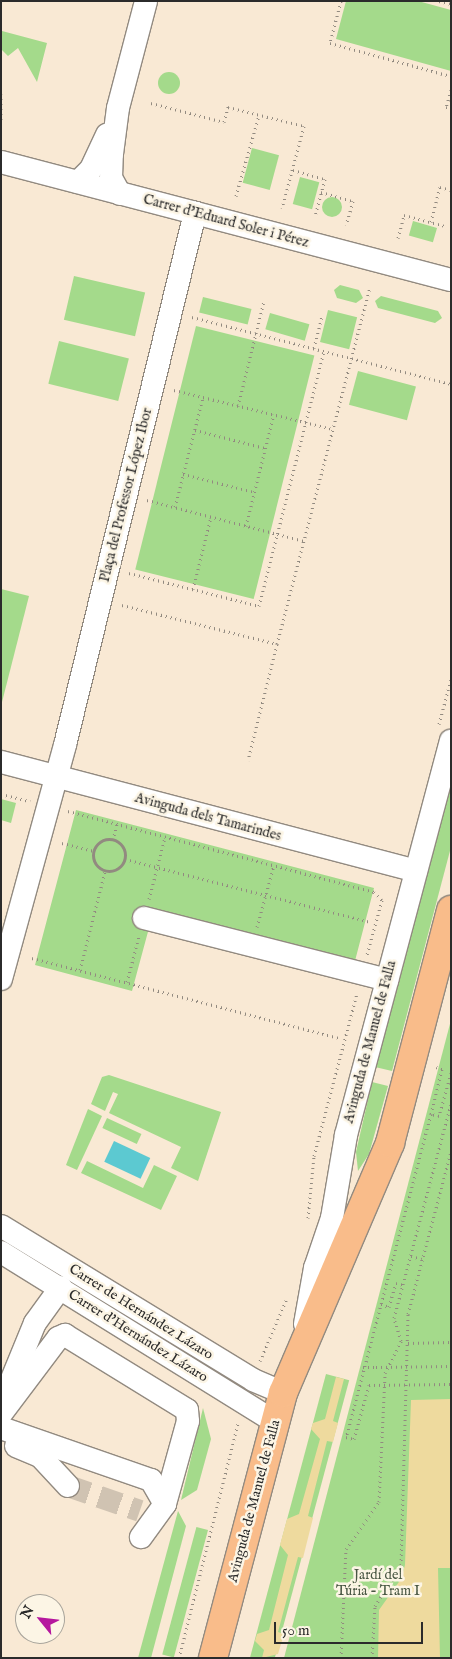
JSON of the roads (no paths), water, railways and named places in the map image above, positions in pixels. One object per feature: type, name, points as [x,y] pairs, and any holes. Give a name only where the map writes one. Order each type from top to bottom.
[{"type":"main road","name":"Avinguda de Manuel de Falla","points":[[213,1658],[274,1421],[300,1346],[335,1278],[390,1143],[451,910]]},
{"type":"street","points":[[120,194],[110,168],[118,108],[146,1]]},
{"type":"street","points":[[78,182],[96,162],[118,108]]},
{"type":"street","name":"Carrer d'Eduard Soler i Pérez","points":[[1,162],[451,280]]},
{"type":"street","name":"Plaça del Professor López Ibor","points":[[1,979],[57,776],[195,214]]},
{"type":"street","name":"Avinguda de Manuel de Falla","points":[[300,1346],[315,1268],[332,1218],[346,1135],[451,741]]},
{"type":"street","name":"Avinguda dels Tamarindes","points":[[1,762],[416,871]]},
{"type":"street","points":[[144,918],[387,980]]},
{"type":"street","name":"Carrer de Hernández Lázaro","points":[[1,1226],[253,1380],[283,1394]]},
{"type":"street","name":"Carrer d'Hernández Lázaro","points":[[1,1252],[274,1421]]},
{"type":"street","points":[[1,1406],[23,1348],[61,1288]]},
{"type":"street","points":[[1,1414],[58,1338],[65,1335],[187,1410],[188,1421],[165,1504],[144,1525]]},
{"type":"street","points":[[1,1428],[151,1480],[165,1504]]},
{"type":"street","points":[[1,1441],[40,1456],[68,1486]]},
{"type":"water","points":[[114,1141],[150,1158],[141,1179],[104,1162]]},
{"type":"tunnel","points":[[68,1486],[140,1511]]},
{"type":"park label","name":"Jardí del Túria - Tram I","points":[[378,1584]]}]
